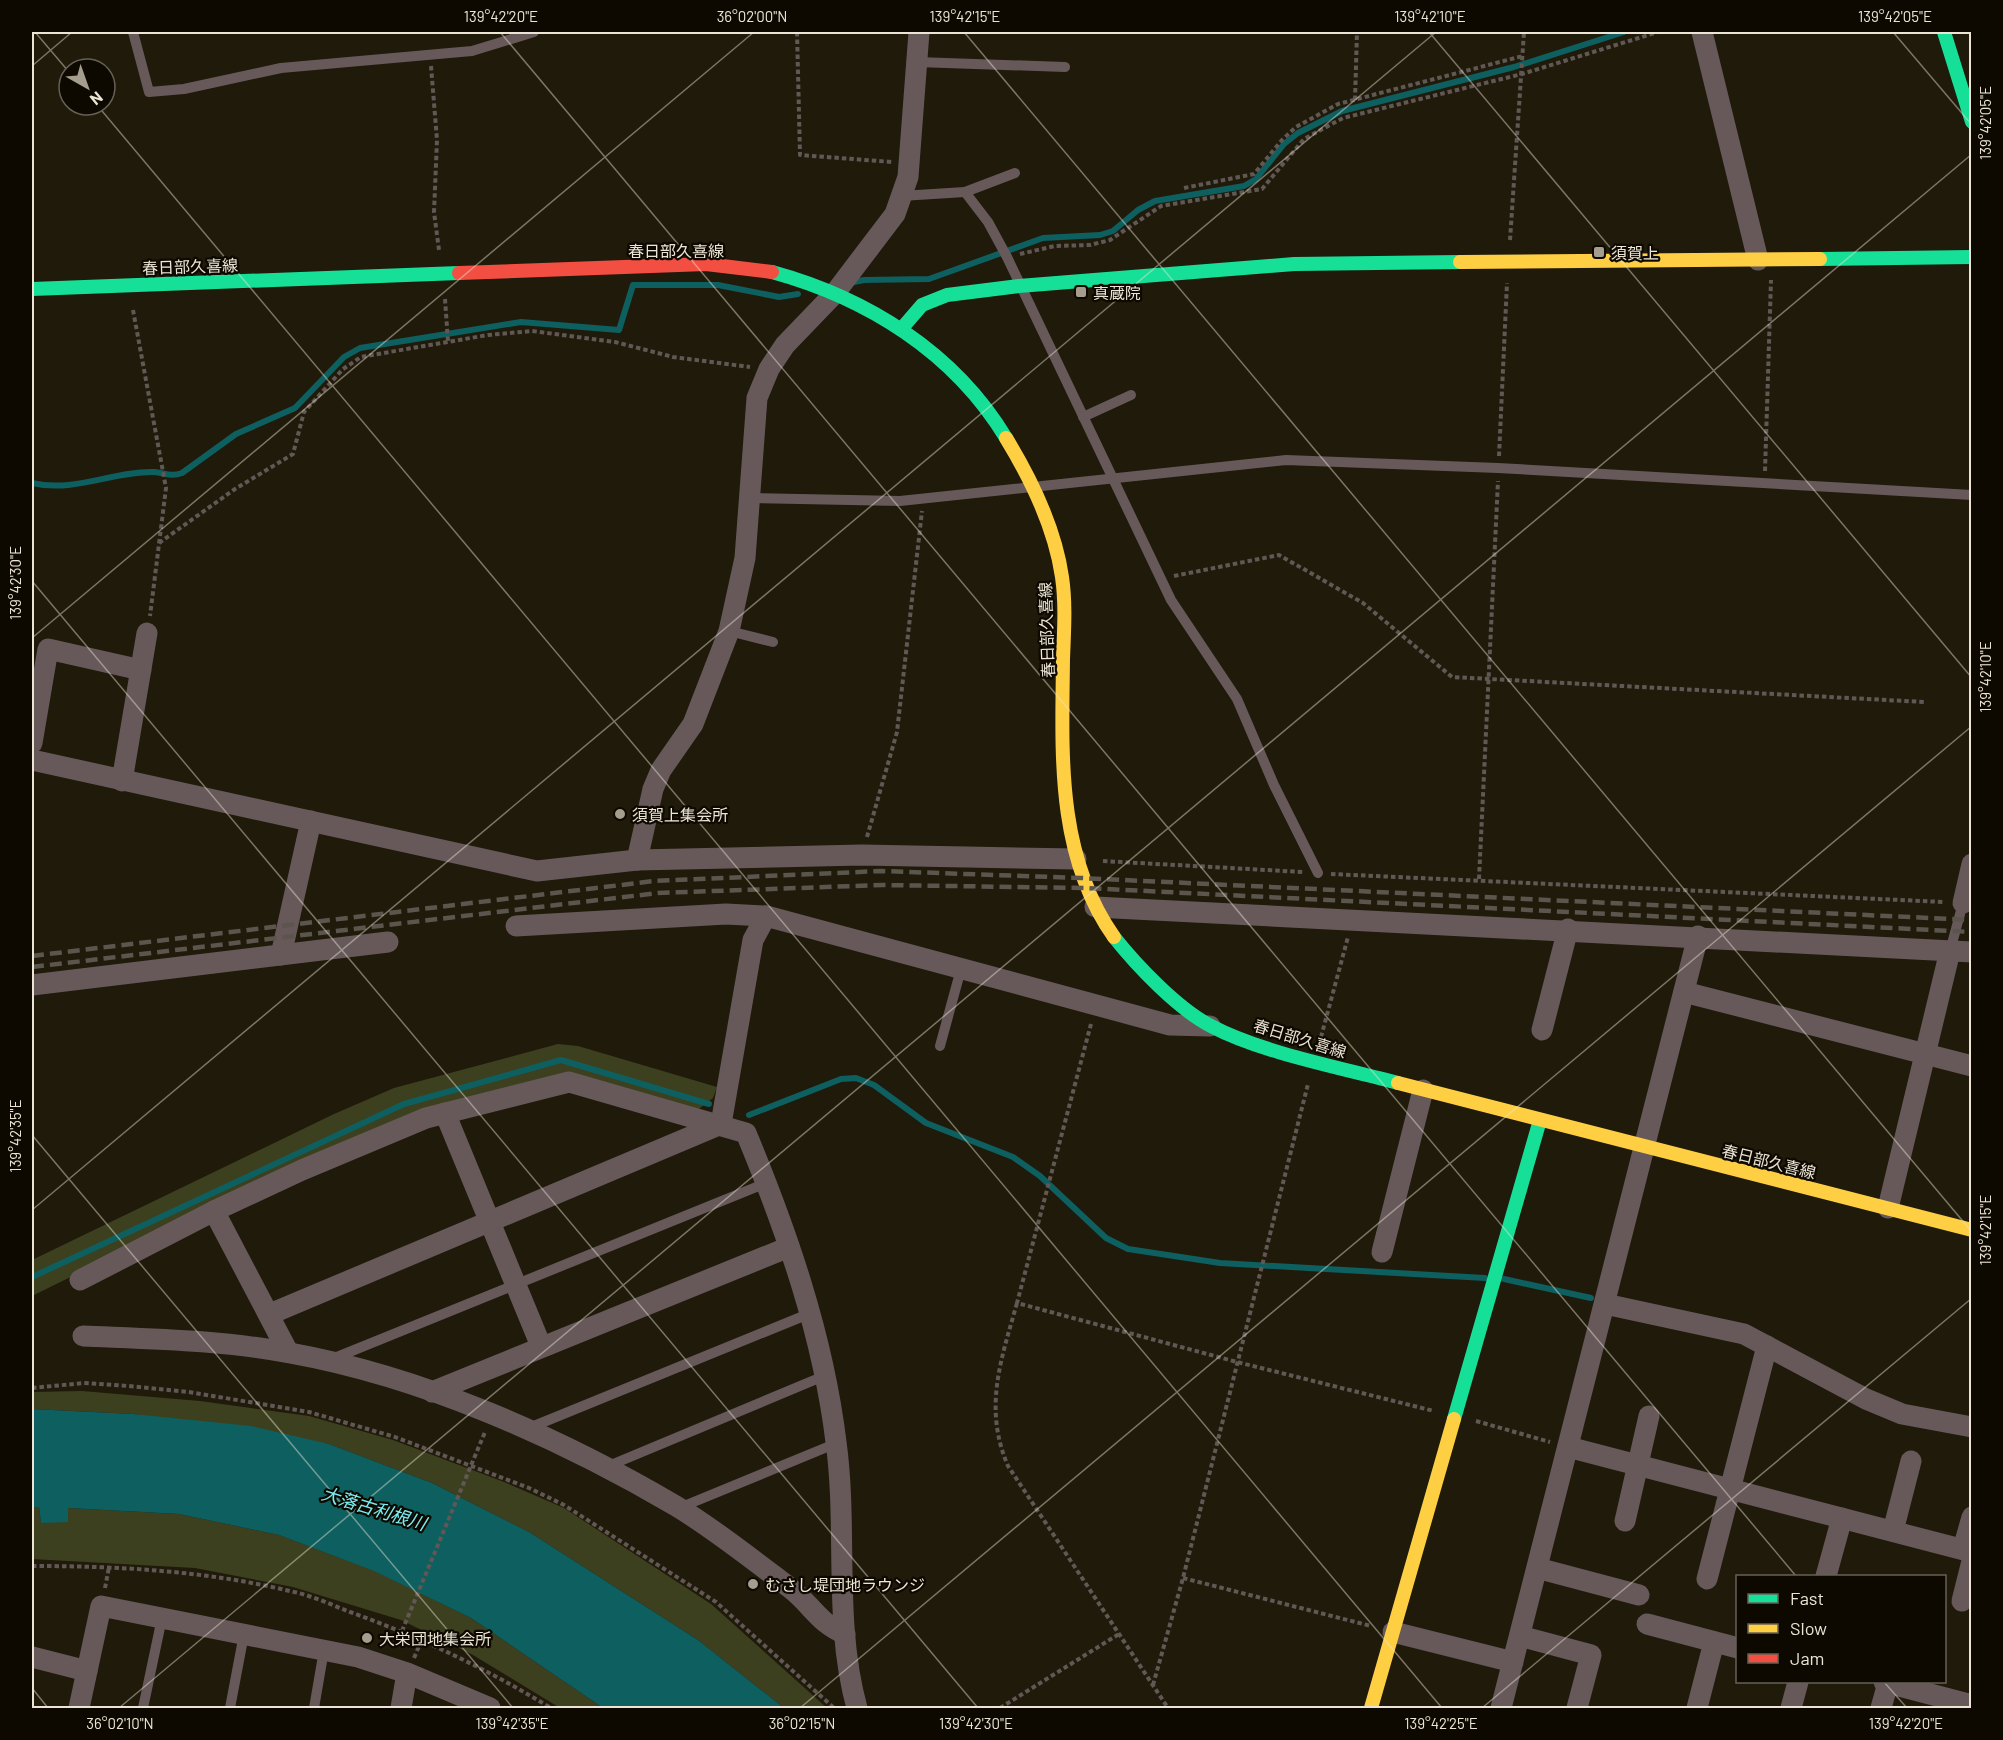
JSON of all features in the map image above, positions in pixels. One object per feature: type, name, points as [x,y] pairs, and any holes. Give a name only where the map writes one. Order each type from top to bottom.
[{"type":"main road","points":[[1944,32],[1971,122]]},
{"type":"main road","points":[[903,327],[922,305],[947,294],[1294,264],[1971,257]]},
{"type":"main road","name":"春日部久喜線","points":[[32,289],[706,264],[768,271],[836,293],[903,327],[937,355],[979,399],[1008,438],[1034,487],[1052,538],[1063,586],[1065,803],[1076,859],[1095,907],[1123,950],[1152,980],[1210,1026],[1314,1061],[1971,1230]]},
{"type":"main road","points":[[1371,1708],[1540,1120]]},
{"type":"street","points":[[637,860],[653,789],[661,770],[693,724],[729,631],[745,558],[757,398],[769,369],[785,345],[836,293],[895,214],[908,177],[919,32]]},
{"type":"street","points":[[1702,32],[1765,260]]},
{"type":"street","points":[[122,781],[147,633]]},
{"type":"street","points":[[32,743],[48,649],[141,670]]},
{"type":"street","points":[[32,760],[537,871],[637,860],[862,855],[1076,859]]},
{"type":"street","points":[[281,955],[311,821]]},
{"type":"street","points":[[1967,904],[1971,864]]},
{"type":"street","points":[[1095,907],[1568,929],[1971,952]]},
{"type":"street","points":[[516,926],[726,914],[766,916],[1170,1025],[1210,1026]]},
{"type":"street","points":[[722,1124],[753,940],[766,916]]},
{"type":"street","points":[[1542,1030],[1568,929]]},
{"type":"street","points":[[1501,1708],[1698,936]]},
{"type":"street","points":[[32,986],[388,942]]},
{"type":"street","points":[[1888,1208],[1950,951]]},
{"type":"street","points":[[1683,992],[1971,1066]]},
{"type":"street","points":[[80,1280],[214,1211],[302,1170],[445,1113],[569,1082],[722,1124],[746,1133],[766,1183],[811,1313],[837,1443],[845,1634],[857,1708]]},
{"type":"street","points":[[1382,1252],[1424,1090]]},
{"type":"street","points":[[445,1113],[541,1346]]},
{"type":"street","points":[[270,1314],[722,1124]]},
{"type":"street","points":[[214,1211],[288,1352]]},
{"type":"street","points":[[432,1392],[789,1247]]},
{"type":"street","points":[[1605,1304],[1744,1334],[1902,1414],[1971,1427]]},
{"type":"street","points":[[83,1336],[186,1341],[288,1352],[328,1361],[432,1392],[529,1428],[606,1467],[679,1508],[792,1590],[828,1627],[845,1634]]},
{"type":"street","points":[[1707,1579],[1767,1346]]},
{"type":"street","points":[[1625,1521],[1648,1416]]},
{"type":"street","points":[[1568,1446],[1969,1554]]},
{"type":"street","points":[[1893,1532],[1911,1461]]},
{"type":"street","points":[[1962,1601],[1969,1554],[1971,1517]]},
{"type":"street","points":[[1826,1575],[1842,1518]]},
{"type":"street","points":[[1537,1568],[1639,1595]]},
{"type":"street","points":[[79,1708],[101,1606],[409,1668],[490,1708]]},
{"type":"street","points":[[1647,1624],[1736,1648]]},
{"type":"street","points":[[1393,1632],[1513,1662]]},
{"type":"street","points":[[1520,1636],[1591,1655],[1578,1708]]},
{"type":"street","points":[[1697,1708],[1714,1642]]},
{"type":"street","points":[[32,1657],[87,1671]]},
{"type":"street","points":[[401,1708],[409,1668]]},
{"type":"street","points":[[1791,1708],[1798,1683]]},
{"type":"street","points":[[1881,1708],[1886,1683]]},
{"type":"street","points":[[1890,1683],[1971,1705]]},
{"type":"lane","points":[[133,32],[149,92],[184,89],[281,68],[472,51],[534,32]]},
{"type":"lane","points":[[917,62],[1065,66]]},
{"type":"lane","points":[[901,196],[965,192],[1015,173]]},
{"type":"lane","points":[[965,192],[988,222],[1007,257],[1161,579],[1190,632],[1237,699],[1274,785],[1318,873]]},
{"type":"lane","points":[[1083,417],[1131,394]]},
{"type":"lane","points":[[749,498],[900,501],[1286,460],[1498,468],[1971,495]]},
{"type":"lane","points":[[729,631],[773,642]]},
{"type":"lane","points":[[1950,951],[1967,904]]},
{"type":"lane","points":[[940,1046],[961,969]]},
{"type":"lane","points":[[328,1361],[766,1183]]},
{"type":"lane","points":[[529,1428],[811,1313]]},
{"type":"lane","points":[[606,1467],[824,1376]]},
{"type":"lane","points":[[679,1508],[837,1443]]},
{"type":"lane","points":[[143,1708],[162,1618]]},
{"type":"lane","points":[[230,1708],[244,1634]]},
{"type":"lane","points":[[314,1708],[324,1650]]},
{"type":"path","points":[[797,32],[800,155],[909,163]]},
{"type":"path","points":[[1355,100],[1357,32]]},
{"type":"path","points":[[1479,879],[1508,262],[1524,32]]},
{"type":"path","points":[[1007,257],[1055,246],[1090,245],[1110,240],[1161,206],[1262,189],[1304,140],[1343,118],[1522,74],[1658,32]]},
{"type":"path","points":[[431,56],[437,140],[434,212],[448,342]]},
{"type":"path","points":[[1184,188],[1250,177],[1296,127],[1338,104],[1523,56]]},
{"type":"path","points":[[1765,260],[1765,484]]},
{"type":"path","points":[[129,285],[166,488],[147,633]]},
{"type":"path","points":[[159,543],[235,489],[293,454],[304,412],[327,385],[353,362],[372,355],[532,331],[615,342],[673,357],[769,369]]},
{"type":"path","points":[[862,855],[897,732],[923,498]]},
{"type":"path","points":[[1161,579],[1279,555],[1363,603],[1452,677],[1924,702]]},
{"type":"path","points":[[1076,859],[1967,904]]},
{"type":"path","points":[[1153,1685],[1183,1578],[1314,1061],[1353,919]]},
{"type":"path","points":[[1095,1006],[996,1380],[1001,1450],[1008,1467],[1168,1708]]},
{"type":"path","points":[[1017,1303],[1568,1446]]},
{"type":"path","points":[[32,1388],[84,1383],[128,1386],[272,1405],[309,1412],[395,1437],[473,1465],[564,1505],[716,1602],[834,1708]]},
{"type":"path","points":[[402,1631],[487,1428]]},
{"type":"path","points":[[32,1566],[96,1566],[195,1573],[296,1592],[422,1639],[515,1686],[551,1708]]},
{"type":"path","points":[[1183,1578],[1393,1632]]},
{"type":"path","points":[[1000,1708],[1119,1634]]},
{"type":"path","points":[[409,1668],[422,1639]]},
{"type":"green space","points":[[558,1044],[578,1046],[717,1087],[713,1098],[695,1112],[569,1075],[249,1189],[32,1296],[32,1260],[334,1114],[394,1088]]},
{"type":"green space","points":[[82,1391],[200,1401],[309,1416],[393,1440],[504,1482],[564,1508],[711,1604],[827,1708],[784,1708],[698,1640],[529,1532],[432,1483],[329,1444],[133,1414],[32,1409],[32,1392]]},
{"type":"green space","points":[[32,1507],[39,1507],[41,1523],[68,1508],[179,1514],[279,1535],[375,1571],[471,1618],[603,1708],[560,1708],[473,1655],[401,1620],[293,1587],[195,1568],[32,1559]]},
{"type":"water","name":"大落古利根川","points":[[32,1409],[133,1414],[251,1426],[329,1444],[432,1483],[529,1532],[698,1640],[784,1708],[603,1708],[471,1618],[374,1571],[279,1535],[179,1514],[68,1508],[68,1522],[41,1523],[39,1507],[32,1507]]},
{"type":"waterway","points":[[849,283],[864,280],[929,279],[1043,238],[1100,235],[1113,231],[1138,210],[1155,201],[1244,186],[1256,179],[1284,144],[1298,133],[1342,111],[1514,67],[1624,32]]},
{"type":"waterway","points":[[32,483],[63,485],[138,473],[154,472],[171,475],[182,473],[236,434],[295,408],[344,357],[360,348],[521,322],[619,330],[633,285],[718,285],[779,297],[798,294]]},
{"type":"waterway","points":[[32,1277],[404,1104],[561,1060],[709,1104]]},
{"type":"waterway","points":[[749,1115],[841,1079],[856,1078],[874,1085],[926,1123],[1013,1157],[1040,1176],[1106,1238],[1128,1249],[1220,1263],[1485,1278]]},
{"type":"waterway","points":[[1504,1279],[1591,1298]]},
{"type":"railway","points":[[32,956],[654,881],[881,871],[1081,878],[1972,920]]},
{"type":"railway","points":[[32,967],[658,893],[883,885],[1086,888],[1972,932]]},
{"type":"traffic: fast","points":[[1944,32],[1972,122]]},
{"type":"traffic: fast","points":[[1820,259],[1972,257]]},
{"type":"traffic: fast","points":[[903,327],[922,305],[947,295],[1019,286],[1294,264],[1460,262]]},
{"type":"traffic: fast","points":[[772,272],[841,297],[905,332],[961,379],[985,407],[1006,438]]},
{"type":"traffic: fast","points":[[32,289],[459,273]]},
{"type":"traffic: fast","points":[[1114,937],[1159,986],[1185,1009],[1211,1026],[1231,1036],[1278,1052],[1398,1083]]},
{"type":"traffic: fast","points":[[1454,1419],[1540,1120]]},
{"type":"traffic: slow","points":[[1460,262],[1820,259]]},
{"type":"traffic: slow","points":[[1006,438],[1041,504],[1059,559],[1064,608],[1062,731],[1066,803],[1081,872],[1095,905],[1114,937]]},
{"type":"traffic: slow","points":[[1398,1083],[1972,1230]]},
{"type":"traffic: slow","points":[[1371,1708],[1454,1419]]},
{"type":"traffic: jam","points":[[459,273],[706,264],[772,272]]},
{"type":"place","name":"須賀上","points":[[1599,252]]},
{"type":"place","name":"真蔵院","points":[[1081,292]]},
{"type":"place","name":"須賀上集会所","points":[[620,814]]},
{"type":"place","name":"むさし堤団地ラウンジ","points":[[753,1584]]},
{"type":"place","name":"大栄団地集会所","points":[[367,1638]]}]
